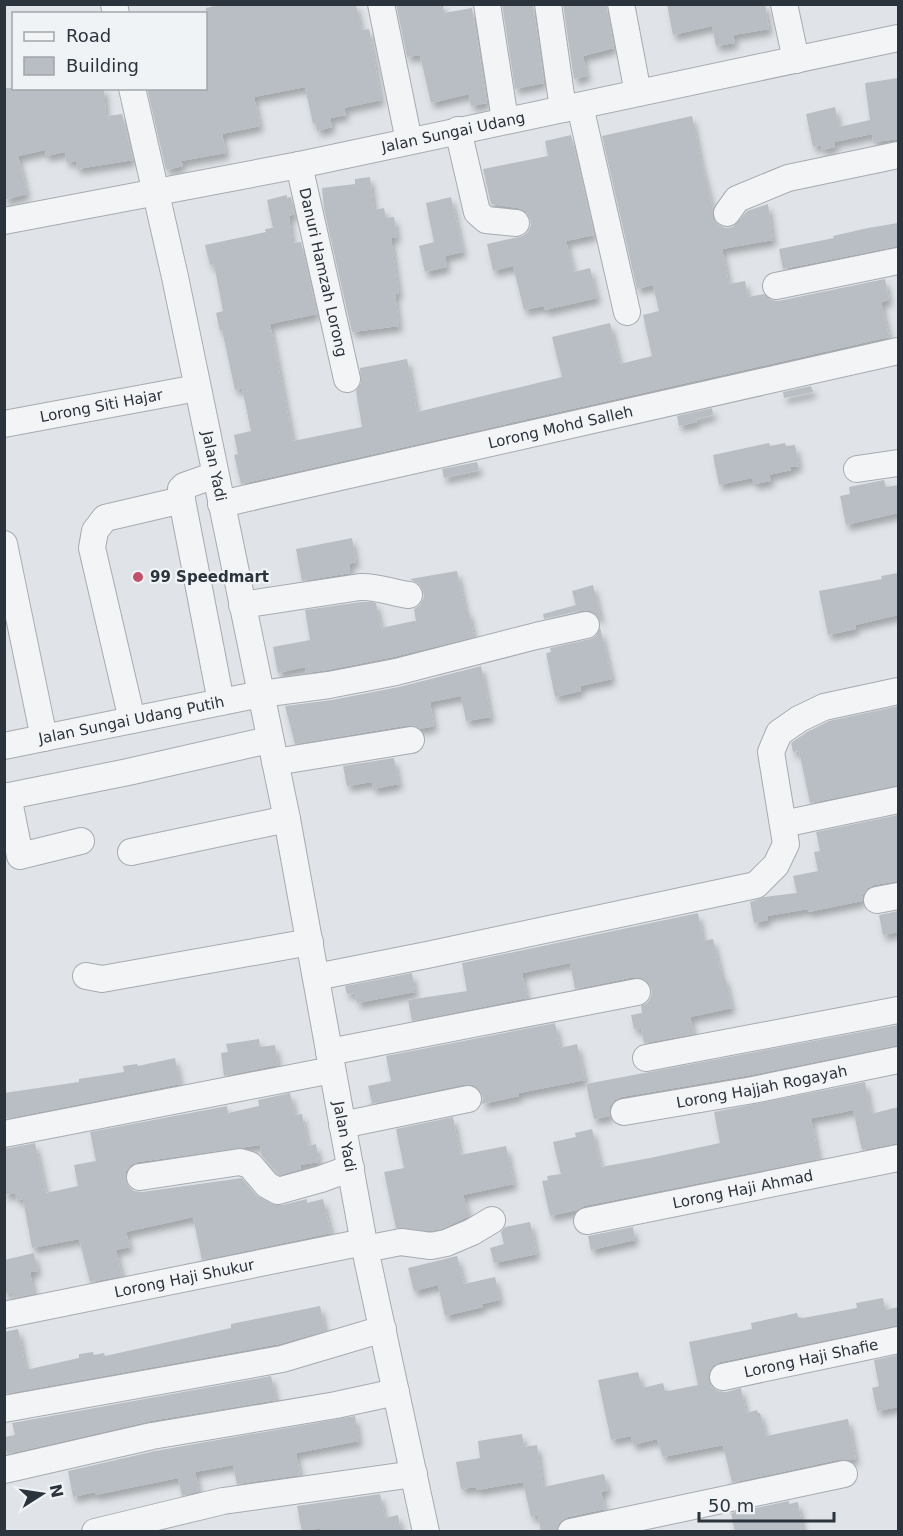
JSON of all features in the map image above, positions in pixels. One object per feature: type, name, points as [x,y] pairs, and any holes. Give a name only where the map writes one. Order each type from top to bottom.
[{"type":"street","points":[[381,4],[409,141]]},
{"type":"street","points":[[487,4],[505,120]]},
{"type":"street","points":[[549,4],[572,107],[627,312]]},
{"type":"street","points":[[621,4],[638,93]]},
{"type":"street","points":[[784,4],[796,60]]},
{"type":"street","name":"Jalan Sungai Udang","points":[[4,221],[299,165],[898,38]]},
{"type":"street","name":"Jalan Yadi","points":[[132,90],[175,277],[261,694],[310,942],[365,1246],[426,1532]]},
{"type":"street","points":[[458,130],[477,212],[486,220],[516,223]]},
{"type":"street","points":[[727,213],[737,199],[788,178],[898,155]]},
{"type":"street","name":"Danuri Hamzah Lorong","points":[[299,165],[347,379]]},
{"type":"street","points":[[776,286],[898,261]]},
{"type":"street","name":"Lorong Mohd Salleh","points":[[221,504],[898,351]]},
{"type":"street","name":"Lorong Siti Hajar","points":[[4,424],[197,387]]},
{"type":"street","points":[[858,469],[898,463]]},
{"type":"street","points":[[215,475],[181,489],[221,702]]},
{"type":"street","points":[[132,720],[92,548],[95,531],[105,518],[182,500]]},
{"type":"street","points":[[4,544],[44,738]]},
{"type":"street","points":[[242,606],[360,587],[373,587],[387,592],[409,595]]},
{"type":"street","name":"Jalan Sungai Udang Putih","points":[[4,746],[261,694],[329,685],[396,672],[586,625]]},
{"type":"street","points":[[316,977],[427,956],[756,885],[776,865],[786,844],[771,752],[779,733],[798,718],[824,707],[898,691]]},
{"type":"street","points":[[81,841],[12,858],[6,796],[128,772],[272,751],[411,740]]},
{"type":"street","points":[[783,824],[898,800]]},
{"type":"street","points":[[131,852],[286,819]]},
{"type":"street","points":[[86,976],[102,980],[310,942]]},
{"type":"street","points":[[4,1134],[637,992]]},
{"type":"street","points":[[646,1058],[898,1010]]},
{"type":"street","name":"Lorong Hajjah Rogayah","points":[[624,1112],[753,1090],[898,1060]]},
{"type":"street","points":[[342,1125],[468,1100]]},
{"type":"street","name":"Lorong Haji Ahmad","points":[[587,1221],[898,1158]]},
{"type":"street","points":[[140,1177],[240,1162],[250,1165],[270,1187],[283,1191],[351,1168]]},
{"type":"street","name":"Lorong Haji Shukur","points":[[4,1315],[365,1246],[401,1242],[431,1246],[446,1243],[472,1232],[492,1220]]},
{"type":"street","points":[[4,1409],[282,1359],[383,1329]]},
{"type":"street","name":"Lorong Haji Shafie","points":[[723,1377],[898,1340]]},
{"type":"street","points":[[4,1470],[152,1436],[336,1405],[396,1392]]},
{"type":"street","points":[[95,1532],[223,1501],[414,1474]]},
{"type":"street","points":[[571,1532],[844,1474]]},
{"type":"building","points":[[222,4],[356,4],[361,30],[369,29],[381,100],[344,108],[346,115],[330,118],[332,127],[317,131],[316,123],[313,124],[305,87],[254,97],[260,126],[222,134],[226,153],[181,161],[183,166],[166,170],[147,90],[207,90],[206,8]]},
{"type":"building","points":[[396,4],[443,4],[444,13],[472,8],[487,103],[471,106],[469,94],[431,103],[420,55],[407,57]]},
{"type":"building","points":[[502,4],[533,4],[544,83],[515,89]]},
{"type":"building","points":[[563,4],[606,4],[614,48],[583,56],[587,76],[574,79]]},
{"type":"building","points":[[667,4],[765,4],[769,29],[733,35],[735,43],[716,46],[712,26],[673,35]]},
{"type":"building","points":[[898,78],[898,139],[873,142],[872,134],[834,142],[835,147],[822,150],[821,145],[813,147],[806,114],[835,107],[839,127],[870,120],[865,83]]},
{"type":"building","points":[[4,88],[12,88],[12,90],[104,90],[106,116],[122,114],[133,160],[77,169],[76,161],[66,162],[65,152],[46,156],[45,150],[18,156],[27,194],[4,200]]},
{"type":"building","points":[[692,116],[713,209],[713,219],[718,225],[725,228],[733,227],[747,211],[768,204],[773,240],[722,249],[729,284],[745,281],[748,297],[764,294],[771,300],[778,301],[885,279],[889,300],[881,302],[889,337],[241,484],[234,455],[238,454],[234,435],[251,431],[242,388],[235,390],[222,330],[220,331],[216,313],[223,311],[214,264],[210,265],[205,245],[266,232],[265,229],[273,228],[267,200],[287,195],[287,198],[291,197],[295,214],[289,216],[292,243],[301,242],[317,314],[270,324],[293,441],[362,427],[356,391],[361,383],[360,368],[407,359],[417,412],[562,377],[552,337],[610,323],[620,364],[652,356],[643,315],[659,311],[653,285],[637,289],[602,136]]},
{"type":"building","points":[[571,135],[594,235],[566,241],[574,272],[590,268],[597,298],[545,310],[544,306],[524,310],[513,266],[493,271],[487,244],[523,236],[531,225],[530,217],[518,208],[491,204],[483,169],[548,156],[545,141]]},
{"type":"building","points":[[370,177],[374,210],[384,208],[386,218],[394,217],[397,237],[391,238],[399,294],[395,294],[399,326],[352,332],[324,209],[322,188],[355,184],[355,179]]},
{"type":"building","points":[[451,197],[463,252],[445,256],[447,267],[425,272],[419,246],[434,242],[426,203]]},
{"type":"building","points":[[898,223],[898,246],[783,269],[779,249]]},
{"type":"building","points":[[811,386],[813,392],[784,398],[783,392]]},
{"type":"building","points":[[712,408],[713,415],[679,426],[677,416]]},
{"type":"building","points":[[769,443],[770,446],[785,443],[786,446],[795,445],[799,466],[769,475],[771,481],[754,484],[752,478],[719,485],[713,455]]},
{"type":"building","points":[[477,462],[479,470],[444,478],[442,469]]},
{"type":"building","points":[[884,480],[886,487],[898,485],[898,513],[846,525],[840,496],[850,494],[849,487]]},
{"type":"building","points":[[352,538],[356,562],[349,564],[350,573],[302,581],[296,549]]},
{"type":"building","points":[[457,571],[474,637],[327,670],[306,673],[305,667],[278,673],[273,647],[310,640],[305,610],[371,602],[376,603],[381,628],[416,621],[414,609],[420,605],[424,597],[423,590],[419,584],[410,579]]},
{"type":"building","points":[[898,573],[898,615],[855,625],[856,629],[828,635],[819,591],[882,579],[881,576]]},
{"type":"building","points":[[593,585],[601,619],[591,611],[583,610],[544,619],[543,614],[576,605],[572,591]]},
{"type":"building","points":[[600,627],[612,679],[580,686],[581,691],[555,697],[546,653],[551,652],[550,648],[590,639],[596,636]]},
{"type":"building","points":[[481,666],[491,717],[466,721],[461,696],[430,702],[434,726],[420,729],[409,725],[295,744],[285,706],[332,700],[399,687]]},
{"type":"building","points":[[898,706],[898,785],[810,803],[799,751],[793,752],[791,743],[829,721]]},
{"type":"building","points":[[394,758],[399,784],[373,789],[372,782],[347,786],[343,766]]},
{"type":"building","points":[[898,815],[898,881],[868,888],[862,901],[808,912],[808,909],[767,916],[768,920],[754,923],[750,902],[764,897],[797,893],[793,876],[818,871],[814,852],[820,851],[816,832]]},
{"type":"building","points":[[898,911],[898,932],[883,935],[879,915]]},
{"type":"building","points":[[698,913],[703,941],[713,939],[732,1008],[690,1017],[694,1034],[644,1043],[641,1028],[634,1029],[631,1015],[642,1013],[641,1006],[651,997],[652,990],[648,982],[634,977],[575,989],[570,963],[522,973],[527,998],[412,1021],[408,1000],[467,991],[462,963]]},
{"type":"building","points":[[412,973],[415,992],[357,1003],[355,993],[347,994],[345,986]]},
{"type":"building","points":[[555,1023],[560,1048],[577,1044],[585,1080],[519,1093],[519,1096],[482,1104],[483,1097],[480,1090],[473,1085],[466,1084],[367,1105],[372,1103],[368,1086],[391,1081],[386,1056]]},
{"type":"building","points":[[898,1025],[898,1045],[750,1075],[621,1097],[610,1106],[610,1116],[594,1119],[586,1084]]},
{"type":"building","points":[[259,1039],[260,1047],[275,1045],[278,1065],[224,1076],[221,1053],[228,1052],[226,1044]]},
{"type":"building","points":[[175,1058],[180,1084],[4,1119],[4,1093],[79,1082],[79,1079],[124,1072],[123,1066],[137,1064],[138,1066]]},
{"type":"building","points":[[865,1082],[871,1114],[898,1107],[898,1143],[862,1150],[853,1110],[811,1118],[819,1159],[584,1206],[577,1210],[550,1216],[542,1181],[548,1180],[547,1176],[561,1174],[553,1142],[576,1137],[575,1133],[592,1129],[601,1167],[650,1158],[720,1143],[714,1112]]},
{"type":"building","points":[[290,1093],[295,1115],[302,1114],[308,1146],[316,1144],[319,1162],[300,1165],[301,1169],[280,1175],[261,1155],[260,1145],[138,1162],[126,1171],[125,1180],[134,1191],[142,1192],[242,1178],[256,1195],[272,1204],[282,1205],[307,1199],[307,1203],[323,1199],[331,1233],[202,1260],[193,1217],[126,1232],[130,1247],[116,1250],[122,1276],[90,1282],[79,1239],[32,1248],[23,1199],[17,1200],[15,1193],[4,1195],[4,1149],[35,1143],[46,1193],[78,1186],[74,1165],[96,1161],[90,1132],[227,1106],[228,1113],[259,1106],[258,1100]]},
{"type":"building","points":[[453,1117],[460,1155],[506,1146],[514,1184],[463,1195],[469,1216],[442,1229],[430,1231],[396,1228],[384,1172],[404,1168],[396,1129]]},
{"type":"building","points":[[530,1222],[537,1254],[494,1263],[490,1248],[504,1244],[501,1232],[505,1227]]},
{"type":"building","points":[[633,1227],[635,1240],[591,1250],[588,1236]]},
{"type":"building","points":[[34,1253],[38,1271],[30,1272],[34,1294],[13,1298],[12,1292],[4,1294],[4,1260]]},
{"type":"building","points":[[457,1256],[464,1284],[495,1277],[500,1300],[482,1304],[483,1307],[445,1316],[438,1285],[414,1291],[408,1268]]},
{"type":"building","points":[[883,1298],[885,1310],[898,1307],[898,1325],[720,1362],[713,1366],[709,1373],[712,1387],[718,1391],[726,1392],[741,1388],[746,1413],[757,1410],[760,1413],[766,1436],[848,1419],[856,1460],[841,1459],[726,1484],[732,1482],[723,1445],[663,1457],[657,1439],[633,1445],[631,1436],[611,1440],[598,1380],[638,1372],[642,1388],[663,1383],[665,1391],[668,1391],[698,1385],[689,1342],[752,1329],[751,1323],[797,1313],[798,1317],[803,1318],[857,1308],[856,1303]]},
{"type":"building","points":[[320,1306],[325,1331],[279,1344],[4,1394],[4,1332],[18,1329],[26,1369],[30,1369],[79,1358],[79,1354],[93,1352],[94,1355],[104,1353],[105,1356],[231,1328],[231,1324]]},
{"type":"building","points":[[898,1355],[898,1407],[877,1411],[872,1388],[879,1386],[874,1360]]},
{"type":"building","points":[[271,1376],[276,1400],[150,1421],[7,1454],[4,1437],[15,1435],[12,1423]]},
{"type":"building","points":[[355,1416],[359,1441],[296,1453],[300,1475],[237,1484],[233,1465],[195,1472],[199,1491],[182,1496],[178,1478],[95,1495],[95,1492],[73,1497],[68,1471],[155,1451]]},
{"type":"building","points":[[522,1434],[524,1447],[537,1445],[543,1487],[604,1474],[608,1490],[601,1492],[605,1509],[568,1517],[561,1521],[557,1529],[541,1532],[538,1515],[531,1517],[523,1482],[477,1490],[476,1487],[461,1489],[456,1462],[480,1458],[478,1441]]},
{"type":"building","points":[[380,1494],[385,1518],[398,1515],[401,1532],[321,1532],[320,1528],[302,1532],[297,1506]]},
{"type":"building","points":[[789,1501],[789,1504],[798,1502],[803,1532],[735,1532],[731,1513]]},
{"type":"place","name":"99 Speedmart","points":[[138,577]]}]
